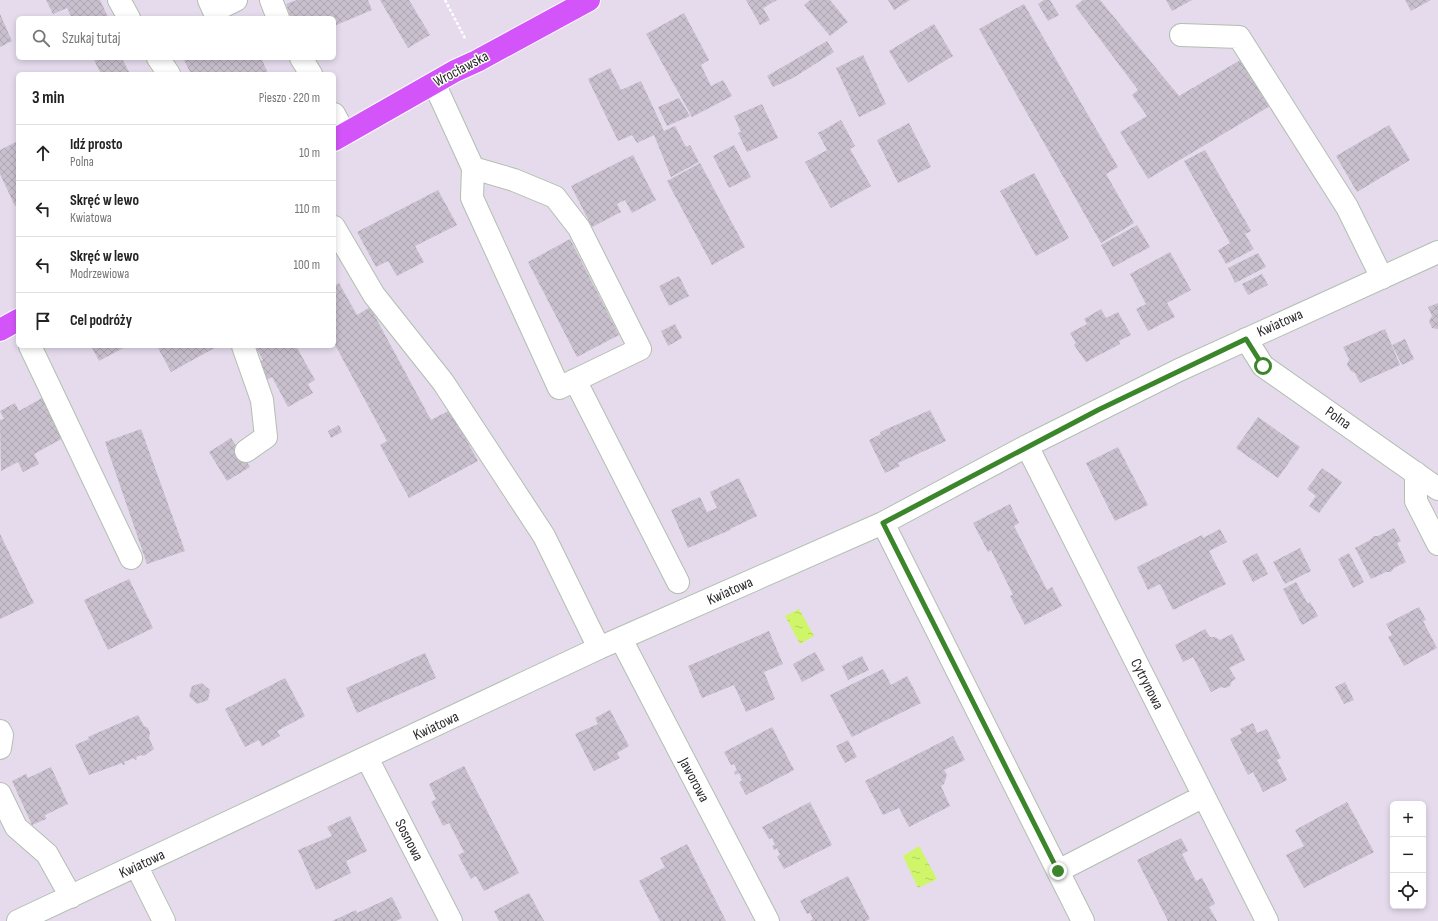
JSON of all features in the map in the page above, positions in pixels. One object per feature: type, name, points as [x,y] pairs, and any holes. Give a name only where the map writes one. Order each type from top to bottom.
[{"type":"main road","name":"Wrocławska","points":[[340,137],[434,83],[478,61],[589,0]]},
{"type":"street","points":[[119,0],[128,16]]},
{"type":"street","points":[[209,0],[214,10],[236,0]]},
{"type":"street","points":[[270,0],[277,16]]},
{"type":"street","points":[[1181,35],[1239,37],[1347,207],[1382,278]]},
{"type":"street","points":[[159,60],[168,72]]},
{"type":"street","points":[[302,60],[310,72]]},
{"type":"street","points":[[434,83],[473,168],[472,198],[559,388],[640,349],[579,228],[555,197],[514,180],[473,168]]},
{"type":"street","points":[[336,122],[340,137]]},
{"type":"street","points":[[336,230],[374,295],[443,382],[544,536],[599,648]]},
{"type":"street","name":"Kwiatowa","points":[[18,921],[137,867],[599,648],[883,523],[1027,446],[1246,339],[1438,252]]},
{"type":"street","name":"Polna","points":[[1246,339],[1263,366],[1438,489]]},
{"type":"street","points":[[31,348],[131,558]]},
{"type":"street","points":[[243,348],[262,400],[266,437],[246,451]]},
{"type":"street","points":[[574,380],[678,582]]},
{"type":"street","name":"Cytrynowa","points":[[1027,446],[1267,921]]},
{"type":"street","points":[[1416,473],[1416,501],[1438,544]]},
{"type":"street","points":[[883,523],[1083,921]]},
{"type":"street","name":"Jaworowa","points":[[621,639],[768,921]]},
{"type":"street","points":[[0,731],[2,735],[0,748]]},
{"type":"street","name":"Sosnowa","points":[[367,758],[451,921]]},
{"type":"street","points":[[0,794],[16,827],[47,854],[71,897]]},
{"type":"street","points":[[1058,871],[1204,796]]},
{"type":"street","points":[[137,867],[164,921]]},
{"type":"path","points":[[445,0],[478,61]]},
{"type":"water","points":[[799,609],[814,636],[800,644],[785,616]]},
{"type":"water","points":[[919,846],[937,879],[918,888],[903,856]]},
{"type":"building","points":[[46,0],[100,0],[108,16],[71,16],[67,8],[53,14]]},
{"type":"building","points":[[297,0],[368,0],[372,10],[336,25],[336,16],[290,16],[286,4]]},
{"type":"building","points":[[380,0],[409,0],[430,35],[408,48]]},
{"type":"building","points":[[746,0],[777,0],[763,8],[770,20],[760,25]]},
{"type":"building","points":[[810,0],[830,0],[848,22],[830,36],[804,5]]},
{"type":"building","points":[[888,0],[910,0],[894,10]]},
{"type":"building","points":[[1044,0],[1050,0],[1059,15],[1048,21],[1038,4]]},
{"type":"building","points":[[1083,0],[1100,0],[1179,96],[1242,59],[1270,106],[1148,179],[1120,132],[1147,116],[1132,95],[1138,90],[1075,6]]},
{"type":"building","points":[[1166,0],[1192,0],[1172,11]]},
{"type":"building","points":[[1405,0],[1431,0],[1411,11]]},
{"type":"building","points":[[1024,4],[1118,167],[1106,174],[1134,223],[1101,243],[979,29]]},
{"type":"building","points":[[684,13],[709,60],[701,65],[711,86],[723,80],[732,96],[692,117],[646,34]]},
{"type":"building","points":[[0,14],[12,41],[0,47]]},
{"type":"building","points":[[934,24],[953,56],[908,83],[889,51]]},
{"type":"building","points":[[827,41],[834,52],[793,78],[773,87],[767,76]]},
{"type":"building","points":[[863,55],[886,104],[859,117],[836,68]]},
{"type":"building","points":[[94,60],[123,60],[129,72],[100,72]]},
{"type":"building","points":[[184,60],[262,60],[268,72],[190,72]]},
{"type":"building","points":[[610,68],[621,90],[641,81],[664,131],[675,126],[686,147],[690,145],[699,162],[671,177],[654,135],[637,143],[632,135],[618,141],[588,79]]},
{"type":"building","points":[[679,98],[690,116],[667,126],[658,107]]},
{"type":"building","points":[[762,104],[778,138],[747,152],[738,133],[741,132],[734,116]]},
{"type":"building","points":[[841,120],[855,146],[850,149],[871,186],[831,208],[805,162],[827,150],[818,133]]},
{"type":"building","points":[[909,123],[931,167],[898,183],[877,140]]},
{"type":"building","points":[[1389,125],[1410,160],[1357,192],[1336,156]]},
{"type":"building","points":[[16,142],[15,206],[0,174],[0,150]]},
{"type":"building","points":[[734,145],[751,177],[729,188],[713,156]]},
{"type":"building","points":[[1205,150],[1251,231],[1245,234],[1254,249],[1226,264],[1218,250],[1230,243],[1184,161]]},
{"type":"building","points":[[633,155],[656,200],[632,213],[625,200],[617,204],[621,212],[592,227],[571,186]]},
{"type":"building","points":[[700,163],[745,247],[712,265],[667,181]]},
{"type":"building","points":[[1034,173],[1069,238],[1036,256],[1000,191]]},
{"type":"building","points":[[438,190],[457,225],[415,246],[424,262],[397,276],[388,261],[376,267],[357,232]]},
{"type":"building","points":[[1137,225],[1150,247],[1113,267],[1101,245]]},
{"type":"building","points":[[570,239],[619,335],[577,357],[528,262]]},
{"type":"building","points":[[1170,252],[1191,290],[1167,303],[1175,317],[1148,331],[1136,309],[1146,304],[1130,274]]},
{"type":"building","points":[[1258,253],[1266,267],[1235,283],[1228,268]]},
{"type":"building","points":[[1262,274],[1268,285],[1248,295],[1242,284]]},
{"type":"building","points":[[679,276],[689,296],[669,306],[659,286]]},
{"type":"building","points":[[339,283],[357,315],[370,307],[431,420],[450,410],[478,461],[409,498],[380,445],[387,441],[336,347],[336,285]]},
{"type":"building","points":[[1438,303],[1437,329],[1432,328],[1429,321],[1432,316],[1428,307]]},
{"type":"building","points":[[1101,309],[1106,318],[1118,312],[1131,335],[1119,341],[1120,344],[1086,362],[1074,345],[1076,343],[1070,333],[1087,324],[1084,319]]},
{"type":"building","points":[[675,324],[682,338],[668,346],[661,331]]},
{"type":"building","points":[[1385,329],[1400,365],[1360,383],[1355,373],[1351,371],[1347,365],[1349,359],[1343,347]]},
{"type":"building","points":[[1405,339],[1414,359],[1402,365],[1392,345]]},
{"type":"building","points":[[92,348],[123,348],[99,361]]},
{"type":"building","points":[[158,348],[214,348],[171,372]]},
{"type":"building","points":[[256,348],[297,348],[315,380],[308,384],[313,393],[288,407],[272,377],[264,381],[255,363],[263,360]]},
{"type":"building","points":[[44,397],[65,437],[34,454],[39,464],[23,472],[18,462],[1,471],[0,420],[4,419],[0,411],[15,403],[19,411]]},
{"type":"building","points":[[930,410],[946,441],[898,463],[900,466],[885,473],[869,440],[881,434],[880,432]]},
{"type":"building","points":[[1258,417],[1300,447],[1278,478],[1236,448]]},
{"type":"building","points":[[339,425],[342,432],[331,438],[328,431]]},
{"type":"building","points":[[141,429],[185,551],[147,564],[105,442]]},
{"type":"building","points":[[231,438],[250,467],[227,481],[209,452]]},
{"type":"building","points":[[1118,447],[1148,505],[1115,521],[1086,463]]},
{"type":"building","points":[[1322,468],[1342,482],[1319,513],[1309,506],[1316,496],[1307,489]]},
{"type":"building","points":[[739,478],[757,516],[730,530],[688,548],[671,510],[700,497],[707,512],[717,508],[710,492]]},
{"type":"building","points":[[1010,504],[1019,523],[1014,526],[1047,590],[1052,587],[1062,606],[1025,625],[1010,596],[1013,595],[991,550],[988,552],[973,523]]},
{"type":"building","points":[[1394,528],[1401,541],[1397,543],[1406,562],[1394,568],[1391,572],[1386,572],[1371,579],[1355,548],[1370,540],[1374,536],[1378,536]]},
{"type":"building","points":[[1220,529],[1227,542],[1209,551],[1226,584],[1173,610],[1160,584],[1148,590],[1137,567],[1202,535],[1203,538]]},
{"type":"building","points":[[0,534],[34,603],[0,619]]},
{"type":"building","points":[[1300,548],[1311,571],[1285,584],[1273,562]]},
{"type":"building","points":[[1257,553],[1268,574],[1253,582],[1242,561]]},
{"type":"building","points":[[1349,553],[1364,582],[1353,588],[1338,559]]},
{"type":"building","points":[[129,579],[153,628],[108,650],[84,600]]},
{"type":"building","points":[[1296,582],[1308,604],[1310,602],[1318,616],[1302,625],[1283,589]]},
{"type":"building","points":[[1419,607],[1426,620],[1423,621],[1437,648],[1404,666],[1388,637],[1392,635],[1386,624]]},
{"type":"building","points":[[1205,629],[1210,637],[1215,637],[1220,640],[1232,634],[1245,660],[1229,668],[1236,679],[1232,681],[1230,686],[1225,688],[1221,687],[1211,692],[1193,657],[1183,662],[1175,645]]},
{"type":"building","points":[[769,631],[783,664],[764,672],[775,699],[746,712],[734,685],[702,698],[688,666]]},
{"type":"building","points":[[815,652],[825,670],[802,682],[793,664]]},
{"type":"building","points":[[425,653],[436,678],[357,713],[346,688]]},
{"type":"building","points":[[862,656],[869,670],[848,680],[842,666]]},
{"type":"building","points":[[883,669],[891,685],[907,676],[921,703],[852,737],[830,695]]},
{"type":"building","points":[[285,678],[305,716],[277,731],[280,736],[262,746],[259,740],[245,747],[225,709]]},
{"type":"building","points":[[1345,682],[1354,700],[1344,704],[1335,687]]},
{"type":"building","points":[[202,683],[210,690],[208,700],[197,704],[189,696],[192,686]]},
{"type":"building","points":[[610,710],[629,746],[617,753],[620,758],[594,771],[575,734],[598,724],[595,718]]},
{"type":"building","points":[[138,715],[144,726],[148,728],[150,733],[149,738],[154,749],[144,756],[141,755],[136,757],[137,759],[135,760],[134,758],[124,762],[125,764],[123,765],[122,763],[89,775],[75,745],[89,739],[88,737]]},
{"type":"building","points":[[1253,723],[1257,733],[1267,729],[1281,758],[1277,760],[1287,780],[1263,792],[1253,772],[1248,775],[1230,739],[1242,733],[1240,729]]},
{"type":"building","points":[[772,727],[794,770],[746,795],[739,782],[742,780],[739,773],[735,775],[734,772],[737,770],[734,764],[731,765],[724,752]]},
{"type":"building","points":[[953,736],[965,760],[944,770],[947,775],[944,784],[941,786],[950,806],[909,827],[899,808],[883,815],[865,781]]},
{"type":"building","points":[[848,740],[857,757],[845,763],[836,746]]},
{"type":"building","points":[[464,766],[519,873],[484,891],[476,876],[471,879],[458,855],[464,852],[449,823],[443,826],[431,802],[436,799],[429,784]]},
{"type":"building","points":[[51,767],[68,804],[45,815],[46,819],[32,825],[12,781],[26,774],[28,778]]},
{"type":"building","points":[[810,802],[832,845],[784,869],[777,856],[780,855],[777,848],[774,850],[772,846],[775,845],[772,838],[769,839],[762,827]]},
{"type":"building","points":[[1347,802],[1374,852],[1304,888],[1286,855],[1304,846],[1295,830]]},
{"type":"building","points":[[350,816],[367,851],[346,861],[351,873],[316,890],[298,850],[332,836],[327,827]]},
{"type":"building","points":[[1181,838],[1188,851],[1182,854],[1196,881],[1202,878],[1209,891],[1215,904],[1209,907],[1217,921],[1168,921],[1137,860]]},
{"type":"building","points":[[687,844],[726,921],[660,921],[639,881],[665,867],[660,858]]},
{"type":"building","points":[[848,876],[870,919],[866,921],[810,921],[813,919],[810,913],[807,914],[800,901]]},
{"type":"building","points":[[529,893],[544,921],[499,921],[494,911]]},
{"type":"building","points":[[392,897],[402,918],[396,921],[332,921],[356,910],[357,913]]},
{"type":"route","points":[[1058,871],[883,523],[1098,410],[1246,339],[1263,366]]}]
